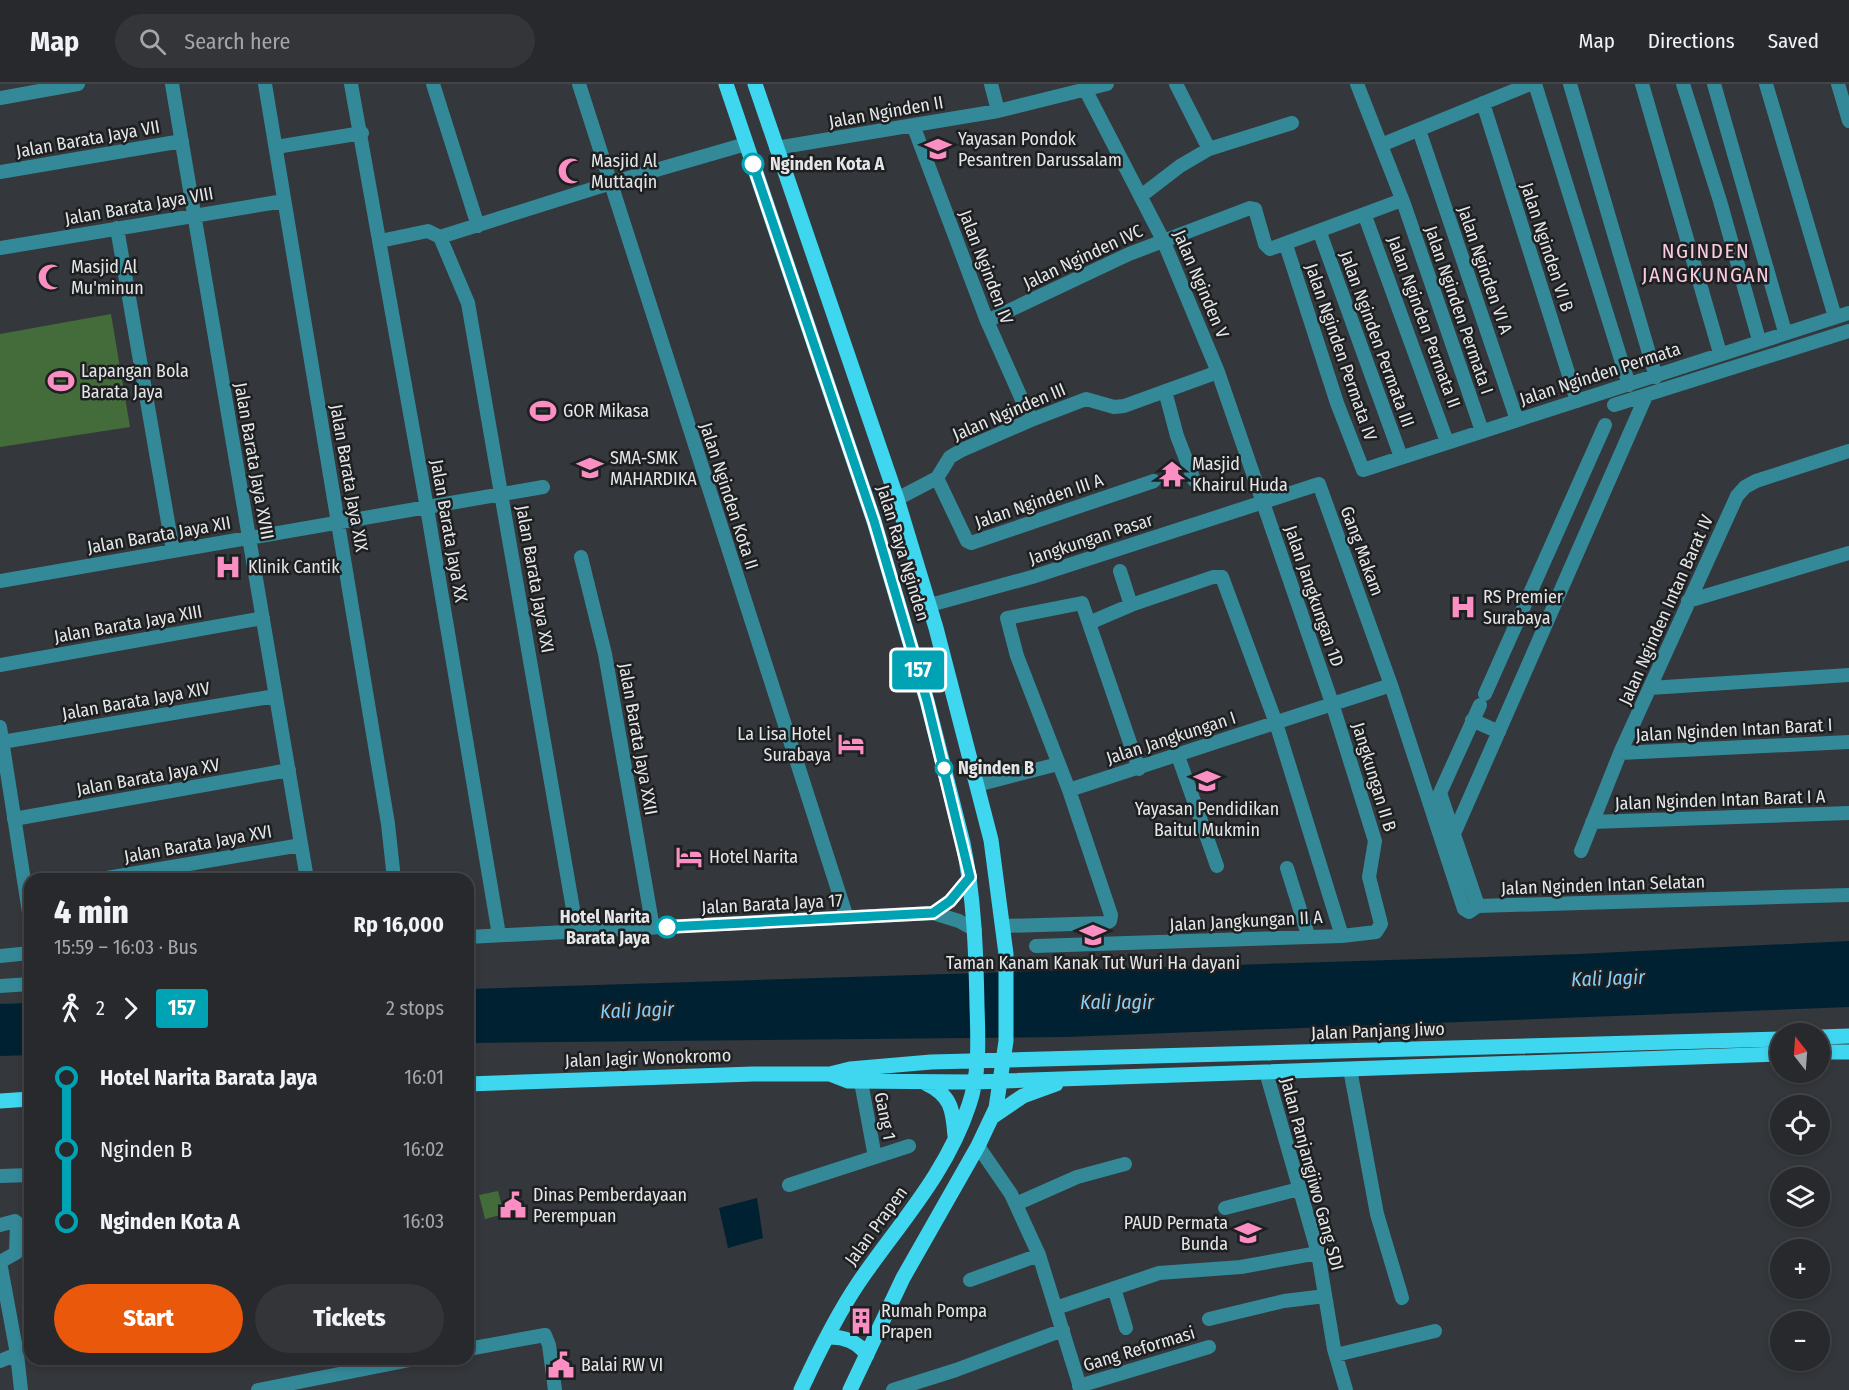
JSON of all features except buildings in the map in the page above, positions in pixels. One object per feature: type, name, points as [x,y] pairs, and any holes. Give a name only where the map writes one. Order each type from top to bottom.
[{"type":"main road","name":"Jalan Raya Nginden","points":[[726,84],[843,426],[903,616],[970,877],[975,930],[978,1038],[974,1082]]},
{"type":"main road","name":"Jalan Raya Nginden","points":[[755,84],[867,418],[897,499],[930,605],[977,785],[990,840],[1004,926],[1006,1041],[1000,1080]]},
{"type":"main road","points":[[843,426],[867,418]]},
{"type":"main road","points":[[1830,1037],[1849,1036]]},
{"type":"main road","name":"Jalan Panjang Jiwo","points":[[1672,1051],[1770,1040]]},
{"type":"main road","name":"Jalan Panjang Jiwo","points":[[977,1061],[1646,1051],[1770,1054]]},
{"type":"main road","name":"Jalan Panjang Jiwo","points":[[1000,1080],[1350,1069],[1646,1051]]},
{"type":"main road","points":[[1830,1052],[1849,1052]]},
{"type":"main road","name":"Jalan Jagir Wonokromo","points":[[474,1084],[753,1074],[830,1074],[850,1069],[931,1062],[977,1061]]},
{"type":"main road","name":"Jalan Jagir Wonokromo","points":[[830,1074],[848,1081],[861,1082],[925,1083],[1000,1080]]},
{"type":"main road","points":[[992,1117],[1029,1093],[1082,1077]]},
{"type":"main road","points":[[850,1390],[862,1350],[978,1146],[992,1117],[1000,1080]]},
{"type":"main road","name":"Jalan Prapen","points":[[801,1390],[835,1337],[836,1319],[860,1281],[926,1190],[956,1137],[969,1105],[974,1082]]},
{"type":"main road","points":[[925,1083],[939,1089],[949,1103],[956,1137]]},
{"type":"main road","points":[[0,1101],[24,1099]]},
{"type":"main road","points":[[835,1337],[862,1350]]},
{"type":"street","points":[[0,98],[78,84]]},
{"type":"street","name":"Jalan Barata Jaya XVIII","points":[[172,84],[306,873]]},
{"type":"street","name":"Jalan Barata Jaya XIX","points":[[265,84],[393,873]]},
{"type":"street","name":"Jalan Barata Jaya XX","points":[[351,84],[362,133],[499,935]]},
{"type":"street","points":[[433,84],[478,226]]},
{"type":"street","name":"Jalan Nginden Kota II","points":[[579,84],[847,918]]},
{"type":"street","points":[[991,84],[998,111]]},
{"type":"street","name":"Jalan Nginden II","points":[[776,148],[998,111],[1107,84]]},
{"type":"street","points":[[1176,84],[1209,149]]},
{"type":"street","points":[[1286,245],[1402,200],[1357,84]]},
{"type":"street","points":[[1381,145],[1533,84],[1629,386]]},
{"type":"street","points":[[1570,84],[1656,377]]},
{"type":"street","points":[[1642,84],[1720,353]]},
{"type":"street","points":[[1683,84],[1720,201],[1759,340]]},
{"type":"street","points":[[1714,84],[1785,332]]},
{"type":"street","points":[[1766,84],[1835,317]]},
{"type":"street","points":[[1838,84],[1849,121]]},
{"type":"street","name":"Jalan Nginden V","points":[[1086,91],[1163,240],[1218,372],[1263,501]]},
{"type":"street","name":"Jalan Nginden VI B","points":[[1483,103],[1577,401]]},
{"type":"street","points":[[1141,196],[1189,159],[1209,149],[1292,123]]},
{"type":"street","name":"Jalan Nginden IV","points":[[913,125],[987,321],[1031,420]]},
{"type":"street","name":"Jalan Nginden VI A","points":[[1419,130],[1517,420]]},
{"type":"street","points":[[276,147],[362,133]]},
{"type":"street","name":"Jalan Barata Jaya VII","points":[[0,172],[182,141]]},
{"type":"street","points":[[380,241],[428,231],[440,237],[611,183],[746,144]]},
{"type":"street","name":"Jalan Nginden Permata I","points":[[1402,200],[1482,431]]},
{"type":"street","name":"Jalan Barata Jaya VIII","points":[[0,248],[284,201]]},
{"type":"street","name":"Jalan Nginden IVC","points":[[987,321],[1163,240],[1252,208],[1265,244],[1270,249],[1286,245]]},
{"type":"street","name":"Jalan Nginden Permata II","points":[[1365,216],[1447,442]]},
{"type":"street","points":[[117,228],[173,551]]},
{"type":"street","name":"Jalan Nginden Permata III","points":[[1320,232],[1401,457]]},
{"type":"street","name":"Jalan Barata Jaya XXI","points":[[440,237],[468,303],[578,932]]},
{"type":"street","name":"Jalan Nginden Permata IV","points":[[1286,245],[1337,403],[1363,470]]},
{"type":"street","name":"Jalan Nginden Permata","points":[[1363,470],[1577,401],[1610,410],[1629,386],[1720,353],[1849,312]]},
{"type":"street","points":[[1499,732],[1472,720],[1610,410],[1646,396],[1849,331]]},
{"type":"street","name":"Jalan Nginden III","points":[[897,499],[938,478],[950,457],[962,450],[1080,400],[1091,400],[1118,407],[1218,372]]},
{"type":"street","points":[[1165,391],[1177,436],[1194,480]]},
{"type":"street","points":[[1453,836],[1646,396]]},
{"type":"street","name":"Jalan Nginden Intan Barat IV","points":[[1581,851],[1620,753],[1737,496],[1745,487],[1849,451]]},
{"type":"street","name":"Jalan Nginden III A","points":[[938,478],[967,541],[971,543],[1154,481]]},
{"type":"street","name":"Gang Makam","points":[[1263,501],[1319,484],[1391,685]]},
{"type":"street","name":"Jalan Barata Jaya XII","points":[[0,581],[543,487]]},
{"type":"street","name":"Jangkungan Pasar","points":[[930,605],[1032,577],[1263,501]]},
{"type":"street","name":"Jalan Jangkungan 1D","points":[[1263,501],[1332,703]]},
{"type":"street","points":[[1688,602],[1849,553]]},
{"type":"street","name":"Jalan Barata Jaya XXII","points":[[581,557],[605,654],[653,928]]},
{"type":"street","points":[[1089,623],[1131,605],[1120,571]]},
{"type":"street","name":"Jalan Jangkungan II A","points":[[1036,946],[1194,942],[1308,935],[1342,936],[1276,723],[1222,577],[1213,577],[1131,605]]},
{"type":"street","points":[[1004,926],[1106,923],[1110,921],[1111,915],[1069,790],[1006,619],[1079,603],[1084,606],[1139,769]]},
{"type":"street","name":"Jalan Barata Jaya XIII","points":[[0,665],[263,618]]},
{"type":"street","points":[[1650,688],[1849,675]]},
{"type":"street","points":[[1391,685],[1464,909],[1469,912],[1478,906]]},
{"type":"street","name":"Jalan Jangkungan I","points":[[1069,790],[1391,685]]},
{"type":"street","name":"Jalan Barata Jaya XIV","points":[[2,742],[275,696]]},
{"type":"street","name":"Jangkungan II B","points":[[1332,703],[1375,841],[1369,877],[1381,924],[1376,932],[1342,936]]},
{"type":"street","name":"Jalan Nginden Intan Selatan","points":[[1472,720],[1440,794],[1478,906],[1849,895]]},
{"type":"street","points":[[0,727],[24,873]]},
{"type":"street","name":"Jalan Nginden Intan Barat I","points":[[1620,753],[1849,742]]},
{"type":"street","points":[[1178,756],[1217,866]]},
{"type":"street","points":[[977,785],[1058,764]]},
{"type":"street","name":"Jalan Barata Jaya XV","points":[[14,819],[289,770]]},
{"type":"street","name":"Jalan Nginden Intan Barat I A","points":[[1592,822],[1849,813]]},
{"type":"street","name":"Jalan Barata Jaya XVI","points":[[136,873],[301,845]]},
{"type":"street","points":[[1287,868],[1308,935]]},
{"type":"street","points":[[933,913],[950,901],[970,877]]},
{"type":"street","name":"Jalan Barata Jaya 17","points":[[474,937],[933,913],[959,921],[975,930]]},
{"type":"street","points":[[0,956],[24,954]]},
{"type":"street","points":[[0,986],[24,984]]},
{"type":"street","points":[[1350,1069],[1352,1093],[1370,1167],[1377,1214],[1402,1298]]},
{"type":"street","name":"Jalan Panjangjiwo Gang SDI","points":[[1266,1072],[1318,1254],[1336,1355],[1346,1390]]},
{"type":"street","name":"Gang 1","points":[[861,1082],[875,1157]]},
{"type":"street","points":[[789,1185],[909,1146]]},
{"type":"street","points":[[978,1146],[1016,1204],[1039,1255],[1080,1388]]},
{"type":"street","points":[[1016,1204],[1077,1177],[1125,1164]]},
{"type":"street","points":[[0,1176],[24,1175]]},
{"type":"street","points":[[1225,1208],[1299,1189]]},
{"type":"street","points":[[0,1226],[16,1221],[16,1253],[0,1262],[17,1354],[21,1390]]},
{"type":"street","points":[[1056,1308],[1159,1273],[1241,1267],[1318,1254]]},
{"type":"street","points":[[970,1280],[1039,1255]]},
{"type":"street","points":[[1114,1288],[1126,1328]]},
{"type":"street","points":[[1209,1319],[1284,1301],[1324,1296]]},
{"type":"street","points":[[893,1390],[956,1370],[1063,1330]]},
{"type":"street","points":[[1336,1355],[1435,1331]]},
{"type":"street","points":[[474,1348],[543,1335],[549,1345],[555,1390]]},
{"type":"street","name":"Gang Reformasi","points":[[1080,1388],[1209,1347]]},
{"type":"street","points":[[0,1361],[17,1354]]},
{"type":"street","points":[[258,1390],[385,1365]]},
{"type":"green space","name":"Lapangan Bola Barata Jaya","points":[[111,314],[130,427],[0,447],[0,334]]},
{"type":"green space","points":[[498,1191],[504,1214],[485,1219],[479,1195]]},
{"type":"water","name":"Kali Jagir","points":[[1849,941],[1849,1007],[1066,1037],[474,1043],[474,989],[1578,954]]},
{"type":"water","points":[[24,1003],[24,1055],[0,1056],[0,1004]]},
{"type":"water","points":[[757,1198],[763,1238],[728,1248],[719,1208]]},
{"type":"bus line","name":"157","points":[[667,927],[933,913],[950,901],[970,877],[927,701],[903,616],[843,426],[753,164]]},
{"type":"place","name":"Yayasan Pondok Pesantren Darussalam","points":[[938,149]]},
{"type":"place","name":"Nginden Kota A","points":[[753,164]]},
{"type":"place","name":"Masjid Al Muttaqin","points":[[571,171]]},
{"type":"place","name":"Masjid Al Mu'minun","points":[[51,277]]},
{"type":"place","name":"Lapangan Bola Barata Jaya","points":[[61,381]]},
{"type":"place","name":"GOR Mikasa","points":[[543,411]]},
{"type":"place","name":"SMA-SMK MAHARDIKA","points":[[590,468]]},
{"type":"place","name":"Masjid Khairul Huda","points":[[1172,474]]},
{"type":"place","name":"Klinik Cantik","points":[[228,567]]},
{"type":"place","name":"RS Premier Surabaya","points":[[1463,607]]},
{"type":"place","name":"La Lisa Hotel Surabaya","points":[[851,744]]},
{"type":"place","name":"Nginden B","points":[[944,768]]},
{"type":"place","name":"Yayasan Pendidikan Baitul Mukmin","points":[[1207,781]]},
{"type":"place","name":"Hotel Narita","points":[[689,857]]},
{"type":"place","name":"Hotel Narita Barata Jaya","points":[[667,927]]},
{"type":"place","name":"Taman Kanam Kanak Tut Wuri Ha dayani","points":[[1093,935]]},
{"type":"place","name":"Dinas Pemberdayaan Perempuan","points":[[513,1205]]},
{"type":"place","name":"PAUD Permata Bunda","points":[[1248,1233]]},
{"type":"place","name":"Rumah Pompa Prapen","points":[[861,1321]]},
{"type":"place","name":"Balai RW VI","points":[[561,1365]]},
{"type":"district","name":"NGINDEN JANGKUNGAN","points":[[1706,263]]}]
